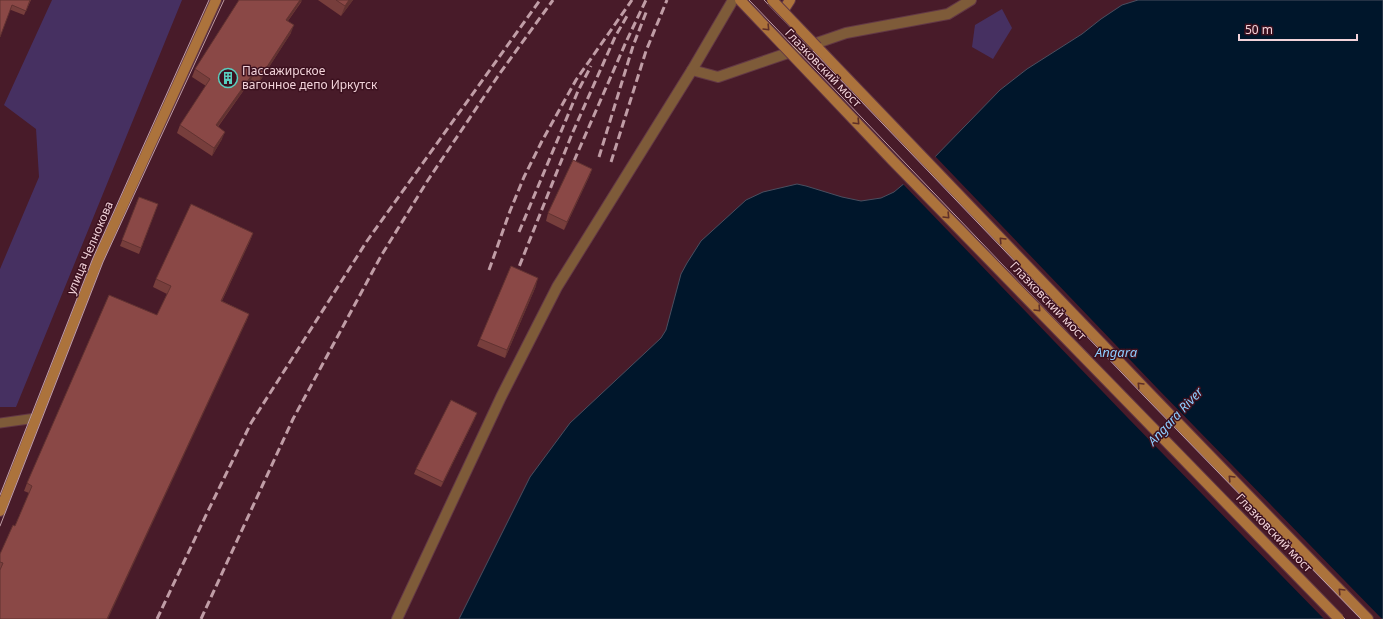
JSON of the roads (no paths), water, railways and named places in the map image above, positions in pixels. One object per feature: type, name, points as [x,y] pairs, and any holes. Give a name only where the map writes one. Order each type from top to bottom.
[{"type":"main road","name":"улица Челнокова","points":[[0,511],[98,260],[216,0]]},
{"type":"main road","name":"Глазковский мост","points":[[740,0],[904,172],[1339,619]]},
{"type":"main road","name":"Глазковский мост","points":[[772,0],[1138,382],[1368,619]]},
{"type":"main road","points":[[783,11],[790,0]]},
{"type":"street","points":[[398,619],[501,398],[557,287],[692,70],[733,0]]},
{"type":"street","points":[[692,70],[718,78],[846,33],[948,14],[971,0]]},
{"type":"lane","points":[[0,423],[36,418]]},
{"type":"water","name":"Angara","points":[[1138,0],[1383,0],[1383,619],[459,619],[530,477],[570,423],[661,338],[666,330],[681,274],[701,241],[746,200],[763,192],[797,184],[861,201],[881,198],[894,192],[930,162],[1000,90],[1027,69],[1082,34],[1122,5]]},
{"type":"tram line","points":[[0,495],[93,258],[209,0]]},
{"type":"tram line","points":[[0,526],[103,262],[224,0]]},
{"type":"tram line","points":[[749,0],[1138,406],[1345,619]]},
{"type":"tram line","points":[[764,0],[1146,398],[1361,619]]},
{"type":"railway","points":[[157,619],[251,423],[367,241],[540,0]]},
{"type":"railway","points":[[201,619],[293,419],[381,256],[428,180],[500,73],[553,0]]},
{"type":"railway","points":[[489,270],[510,211],[524,177],[542,141],[576,80],[632,0]]},
{"type":"railway","points":[[574,161],[646,0]]},
{"type":"railway","points":[[611,162],[646,51],[667,0]]},
{"type":"railway","points":[[599,157],[633,46],[647,10]]},
{"type":"railway","points":[[515,277],[572,134],[615,37],[627,16]]},
{"type":"railway","points":[[519,232],[578,91],[591,66]]},
{"type":"place","name":"Пассажирское вагонное депо Иркутск","points":[[228,78]]},
{"type":"water label","name":"Angara River","points":[[1175,416]]}]
